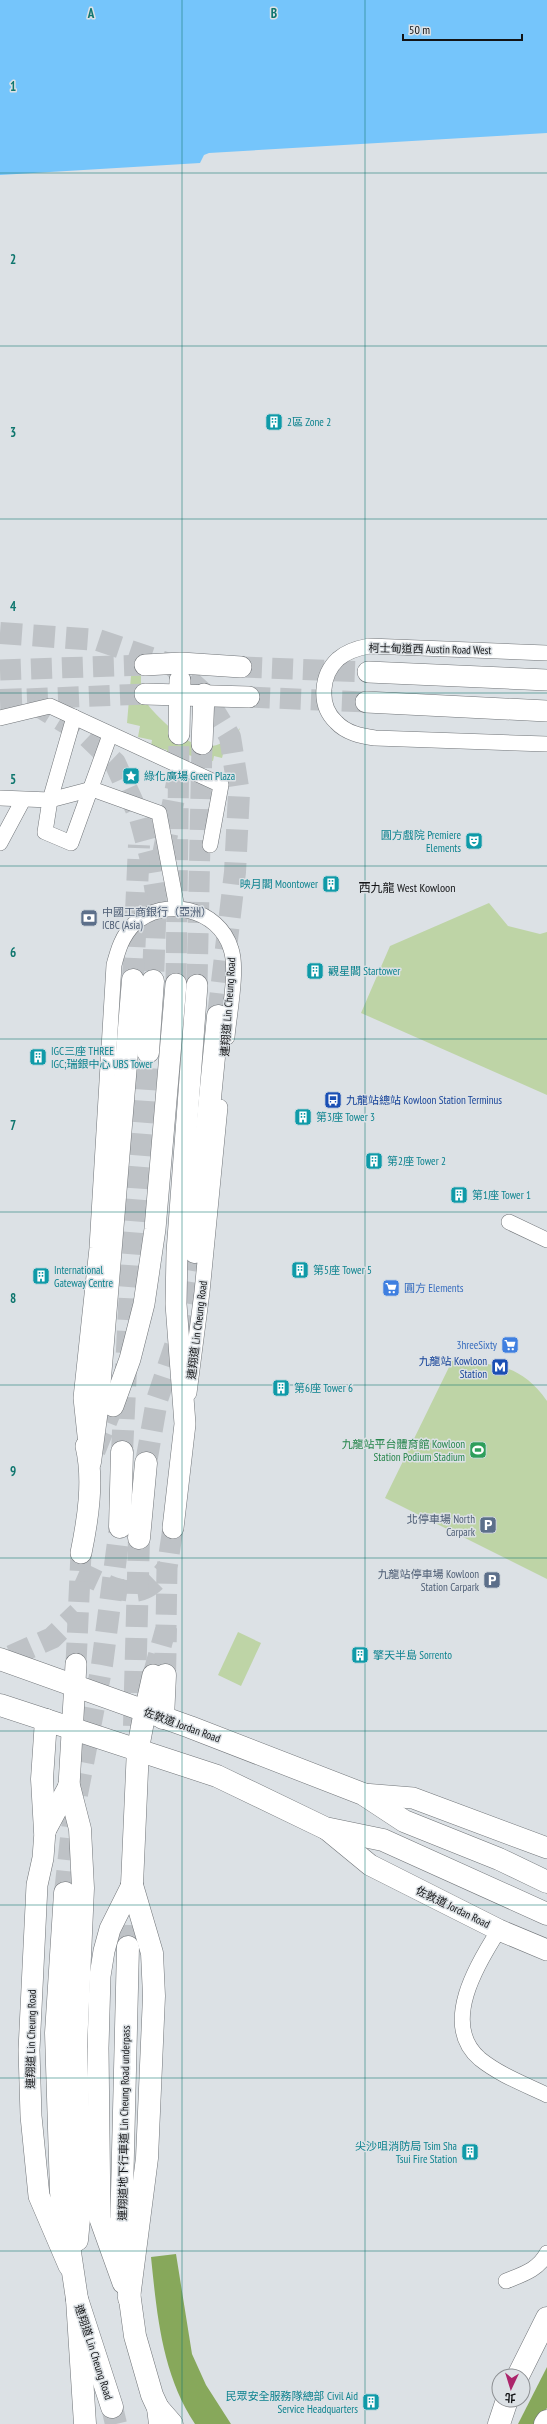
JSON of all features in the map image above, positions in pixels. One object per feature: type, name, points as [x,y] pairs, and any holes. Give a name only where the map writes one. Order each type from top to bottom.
[{"type":"main road","points":[[145,665],[181,663],[241,667]]},
{"type":"main road","points":[[179,734],[181,663]]},
{"type":"main road","points":[[368,672],[547,680]]},
{"type":"main road","points":[[145,694],[249,696]]},
{"type":"main road","points":[[202,744],[204,694]]},
{"type":"main road","points":[[366,702],[547,711]]},
{"type":"main road","points":[[88,1454],[98,1402],[143,980],[148,1052]]},
{"type":"main road","points":[[113,1406],[130,1359],[142,1311],[156,1229],[176,984]]},
{"type":"main road","name":"連翔道 Lin Cheung Road","points":[[173,1528],[186,1424],[176,1304],[177,1252],[197,985]]},
{"type":"main road","points":[[194,1252],[218,1016]]},
{"type":"main road","points":[[120,1527],[122,1452]]},
{"type":"main road","name":"連翔道 Lin Cheung Road","points":[[81,1553],[85,1529],[88,1454]]},
{"type":"main road","points":[[139,1538],[146,1463]]},
{"type":"main road","name":"佐敦道 Jordan Road","points":[[4,1658],[76,1675],[154,1715],[363,1794],[404,1821],[547,1882]]},
{"type":"main road","name":"連翔道 Lin Cheung Road","points":[[76,1675],[69,1786],[45,1831],[43,1858],[37,1885],[29,2050],[31,2116],[39,2196],[72,2273],[77,2300],[112,2407]]},
{"type":"main road","points":[[129,2298],[147,2158],[154,1996],[152,1953],[132,1885],[138,1748],[154,1715],[159,1675]]},
{"type":"main road","name":"佐敦道 Jordan Road","points":[[0,1705],[138,1748],[216,1776],[325,1828],[383,1840],[547,1914]]},
{"type":"main road","points":[[45,1831],[42,1779],[46,1720]]},
{"type":"main road","points":[[69,1786],[80,1829],[83,1888],[76,2047],[81,2198],[72,2273]]},
{"type":"main road","name":"佐敦道 Jordan Road","points":[[363,1794],[413,1798],[547,1848]]},
{"type":"main road","name":"佐敦道 Jordan Road","points":[[325,1828],[370,1865],[499,1930],[547,1950]]},
{"type":"main road","points":[[132,1885],[110,1929],[104,1951],[100,1976],[98,2048],[100,2219],[129,2298],[135,2336],[159,2416],[172,2424]]},
{"type":"main road","points":[[65,1893],[56,2067],[61,2192],[72,2273]]},
{"type":"main road","name":"連翔道地下行車道 Lin Cheung Road underpass","points":[[128,1947],[121,2215],[129,2298]]},
{"type":"main road","points":[[77,2300],[85,2424]]},
{"type":"main road","points":[[522,2368],[547,2318]]},
{"type":"main road","points":[[522,2368],[547,2330]]},
{"type":"main road","points":[[499,2424],[504,2408]]},
{"type":"street","name":"柯士甸道西 Austin Road West","points":[[547,652],[369,646],[357,648],[339,658],[331,667],[324,689],[328,711],[336,722],[360,736],[375,738],[547,744]]},
{"type":"street","points":[[0,718],[50,706],[220,786],[210,845]]},
{"type":"street","points":[[74,717],[50,800],[45,832],[71,843],[92,789],[110,735]]},
{"type":"street","points":[[0,798],[50,800],[92,789],[159,813],[177,908]]},
{"type":"street","points":[[0,843],[23,800]]},
{"type":"street","name":"連翔道 Lin Cheung Road","points":[[88,1454],[81,1398],[97,1248],[114,965],[120,942],[134,924],[154,911],[177,908],[198,913],[215,922],[226,935],[232,950],[234,965],[206,1251],[186,1424]]},
{"type":"street","points":[[509,1222],[547,1240]]},
{"type":"street","points":[[499,1930],[483,1955],[470,1984],[461,2020],[463,2035],[479,2058],[495,2070],[547,2095]]},
{"type":"street","points":[[506,2281],[529,2272],[538,2265],[547,2253]]},
{"type":"green space","points":[[141,675],[142,691],[146,702],[173,730],[192,743],[202,746],[211,746],[221,744],[231,738],[240,728],[233,747],[225,746],[222,758],[214,756],[213,761],[188,755],[186,761],[166,756],[167,750],[151,746],[152,740],[138,737],[140,726],[127,723],[131,676]]},
{"type":"green space","points":[[489,903],[508,926],[540,934],[547,932],[547,1095],[361,1013],[390,946]]},
{"type":"green space","name":"九龍站平台體育館 Kowloon Station Podium Stadium","points":[[452,1361],[493,1365],[516,1372],[537,1388],[547,1401],[547,1579],[385,1498]]},
{"type":"green space","points":[[238,1632],[261,1643],[241,1686],[218,1675]]},
{"type":"green space","points":[[176,2254],[192,2354],[206,2385],[231,2424],[195,2424],[175,2385],[168,2364],[159,2322],[151,2257]]},
{"type":"green space","points":[[547,2367],[547,2408],[535,2424],[518,2424],[526,2408],[531,2408],[531,2398]]},
{"type":"water","points":[[0,0],[547,0],[547,133],[209,153],[204,155],[200,163],[0,175]]},
{"type":"tunnel","points":[[0,633],[98,640],[172,665],[203,693],[230,737],[239,793],[235,872],[218,1016]]},
{"type":"tunnel","points":[[0,670],[145,665]]},
{"type":"tunnel","points":[[241,667],[368,672]]},
{"type":"tunnel","points":[[27,699],[145,694]]},
{"type":"tunnel","points":[[249,697],[366,702]]},
{"type":"tunnel","points":[[0,700],[27,699],[87,736],[115,763],[140,818],[150,856],[156,893],[153,981]]},
{"type":"tunnel","points":[[176,984],[179,734]]},
{"type":"tunnel","points":[[197,985],[202,744]]},
{"type":"tunnel","points":[[163,855],[177,783]]},
{"type":"tunnel","points":[[133,980],[139,845]]},
{"type":"tunnel","points":[[122,1452],[130,1288],[148,1052]]},
{"type":"tunnel","points":[[146,1463],[157,1400],[183,1322],[195,1252]]},
{"type":"tunnel","points":[[95,1451],[113,1406]]},
{"type":"tunnel","points":[[65,1893],[74,1810],[102,1665],[120,1527]]},
{"type":"tunnel","points":[[153,1675],[166,1628],[167,1568],[173,1528]]},
{"type":"tunnel","points":[[134,1726],[139,1538]]},
{"type":"tunnel","points":[[76,1664],[81,1553]]},
{"type":"tunnel","points":[[79,1572],[102,1583],[120,1589],[137,1591],[151,1585],[167,1568]]},
{"type":"tunnel","points":[[11,1656],[52,1638],[78,1613]]},
{"type":"tunnel","points":[[165,1675],[166,1628]]},
{"type":"tunnel","points":[[128,1947],[130,1885]]},
{"type":"tunnel","points":[[112,2407],[116,2424]]},
{"type":"place","name":"2區 Zone 2","points":[[274,422]]},
{"type":"place","name":"綠化廣場 Green Plaza","points":[[131,776]]},
{"type":"place","name":"圓方戲院 Premiere Elements","points":[[474,841]]},
{"type":"place","name":"映月閣 Moontower","points":[[331,884]]},
{"type":"place","name":"中國工商銀行（亞洲） ICBC (Asia)","points":[[89,918]]},
{"type":"place","name":"觀星閣 Startower","points":[[315,971]]},
{"type":"place","name":"IGC三座 THREE IGC;瑞銀中心 UBS Tower","points":[[38,1057]]},
{"type":"place","name":"九龍站總站 Kowloon Station Terminus","points":[[333,1100]]},
{"type":"place","name":"第3座 Tower 3","points":[[303,1117]]},
{"type":"place","name":"第2座 Tower 2","points":[[374,1161]]},
{"type":"place","name":"第1座 Tower 1","points":[[459,1195]]},
{"type":"place","name":"第5座 Tower 5","points":[[300,1270]]},
{"type":"place","name":"International Gateway Centre","points":[[41,1276]]},
{"type":"place","name":"圓方 Elements","points":[[391,1288]]},
{"type":"place","name":"3hreeSixty","points":[[510,1345]]},
{"type":"place","name":"九龍站 Kowloon Station","points":[[500,1367]]},
{"type":"place","name":"第6座 Tower 6","points":[[281,1388]]},
{"type":"place","name":"九龍站平台體育館 Kowloon Station Podium Stadium","points":[[478,1450]]},
{"type":"place","name":"北停車場 North Carpark","points":[[488,1525]]},
{"type":"place","name":"九龍站停車場 Kowloon Station Carpark","points":[[492,1580]]},
{"type":"place","name":"擎天半島 Sorrento","points":[[360,1655]]},
{"type":"place","name":"尖沙咀消防局 Tsim Sha Tsui Fire Station","points":[[470,2152]]},
{"type":"place","name":"民眾安全服務隊總部 Civil Aid Service Headquarters","points":[[371,2402]]},
{"type":"district","name":"西九龍 West Kowloon","points":[[407,888]]}]
